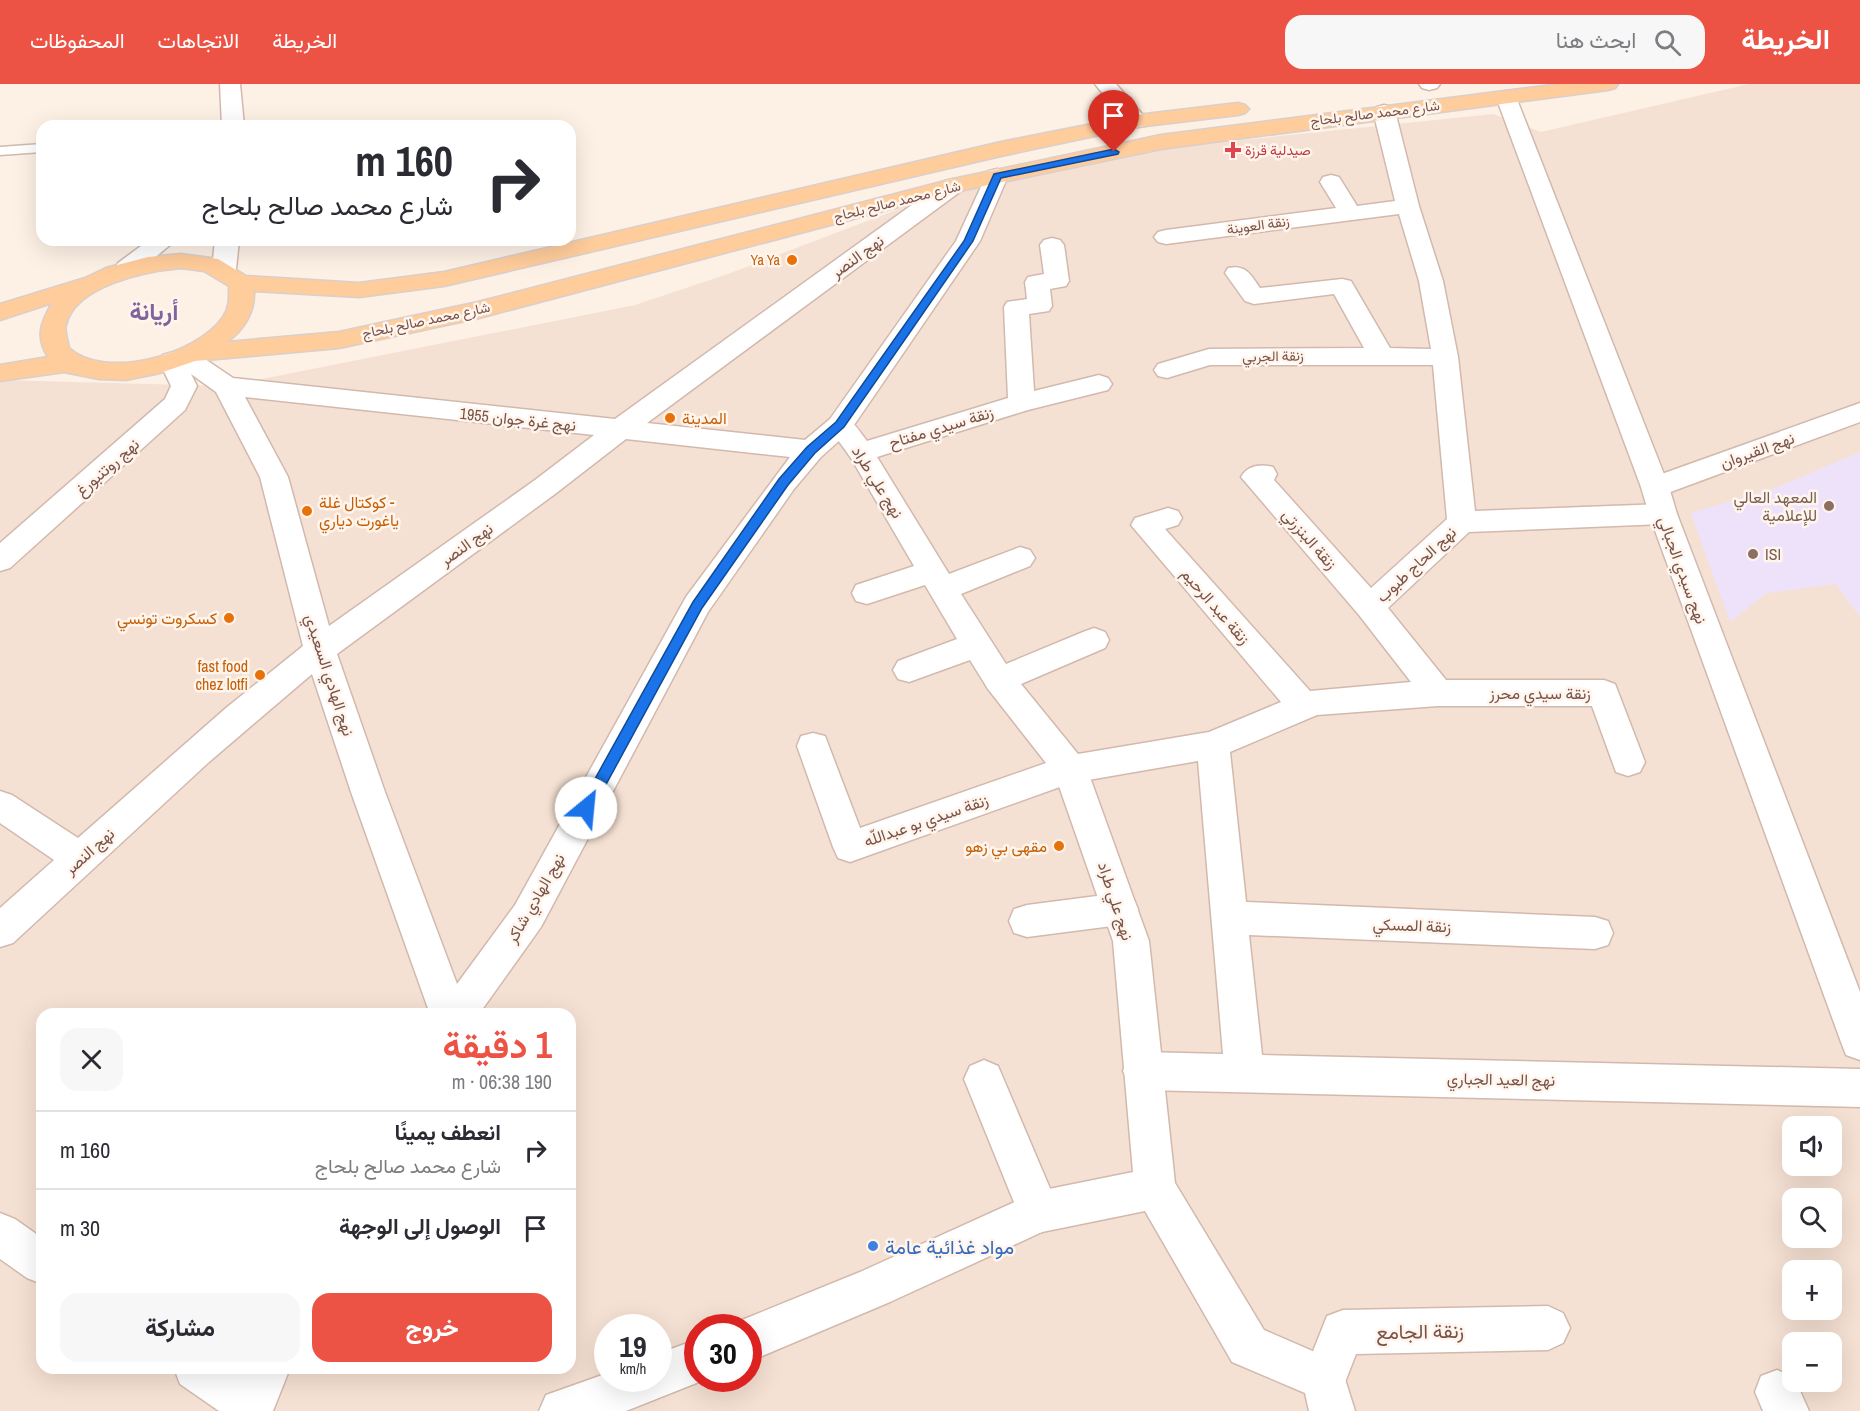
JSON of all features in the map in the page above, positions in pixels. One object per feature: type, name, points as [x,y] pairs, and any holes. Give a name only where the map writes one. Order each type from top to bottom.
[{"type":"main road","name":"شارع محمد صالح بلحاج","points":[[1406,87],[1431,84]]},
{"type":"main road","name":"شارع محمد صالح بلحاج","points":[[183,357],[339,340],[479,310],[953,186],[1380,98],[1506,97],[1608,84]]},
{"type":"main road","name":"شارع محمد صالح بلحاج","points":[[94,282],[127,268],[163,260],[197,260],[232,276],[359,290],[444,279],[913,168],[1137,121],[1254,107]]},
{"type":"main road","points":[[94,282],[71,298],[56,316],[51,335],[57,352],[73,364],[98,371],[135,370],[183,357],[219,337],[236,318],[243,300],[232,276]]},
{"type":"main road","points":[[0,312],[94,282]]},
{"type":"main road","points":[[0,373],[73,364]]},
{"type":"street","points":[[230,84],[233,120]]},
{"type":"street","points":[[1105,84],[1137,121]]},
{"type":"street","name":"نهج سيدي الجبالي","points":[[1506,97],[1659,501],[1849,987],[1860,1042]]},
{"type":"street","name":"نهج الحاج طبوب","points":[[1380,98],[1408,206],[1431,280],[1445,357],[1462,522],[1370,608],[1438,693]]},
{"type":"street","name":"نهج الهادي شاكر","points":[[461,1008],[528,916],[697,605],[783,482],[811,450],[840,424],[968,241],[997,176]]},
{"type":"street","points":[[1331,182],[1350,212]]},
{"type":"street","name":"نهج النصر","points":[[0,931],[220,734],[320,650],[569,471],[619,430],[953,186]]},
{"type":"street","name":"زنقة العوينة","points":[[1166,237],[1408,206]]},
{"type":"street","points":[[1022,403],[1016,307],[1040,306],[1036,282],[1057,281],[1052,245]]},
{"type":"street","points":[[127,268],[156,246]]},
{"type":"street","points":[[228,246],[232,276]]},
{"type":"street","points":[[1237,273],[1254,296],[1342,286],[1381,356]]},
{"type":"street","name":"نهج الهادي السعيدي","points":[[183,357],[226,386],[255,437],[274,477],[320,650],[368,792],[447,1008]]},
{"type":"street","name":"نهج روتنبورغ","points":[[0,560],[176,404],[184,386],[183,357]]},
{"type":"street","name":"زنقة الجربي","points":[[1167,370],[1209,357],[1445,357]]},
{"type":"street","name":"زنقة سيدي مفتاح","points":[[861,452],[1022,403],[1099,384]]},
{"type":"street","name":"1955 نهج غرة جوان","points":[[226,386],[811,450]]},
{"type":"street","name":"نهج القيروان","points":[[1462,522],[1659,501],[1860,412]]},
{"type":"street","name":"نهج علي طراد","points":[[840,424],[861,452],[999,680],[1070,769],[1131,941],[1155,1188],[1248,1346],[1328,1395]]},
{"type":"street","name":"زنقة البنزرتي","points":[[1263,474],[1255,477],[1370,608]]},
{"type":"street","name":"زنقة عبد الرحيم","points":[[1168,518],[1145,525],[1304,706]]},
{"type":"street","points":[[867,593],[937,580],[1020,558]]},
{"type":"street","points":[[999,680],[1094,640]]},
{"type":"street","points":[[909,670],[977,644]]},
{"type":"street","points":[[1070,769],[1213,745],[1314,702],[1438,693]]},
{"type":"street","name":"زنقة سيدي محرز","points":[[1438,693],[1604,693],[1628,762]]},
{"type":"street","points":[[1213,745],[1244,1073]]},
{"type":"street","name":"زنقة سيدي بو عبداللّه","points":[[813,746],[850,847],[1070,769]]},
{"type":"street","points":[[0,805],[81,859]]},
{"type":"street","points":[[1027,921],[1120,909]]},
{"type":"street","name":"زنقة المسكي","points":[[1229,918],[1595,933]]},
{"type":"street","name":"نهج العيد الجباري","points":[[1143,1071],[1860,1088]]},
{"type":"street","points":[[984,1078],[1039,1212]]},
{"type":"street","points":[[762,1334],[875,1287],[1039,1212],[1155,1188]]},
{"type":"street","points":[[0,1234],[36,1259]]},
{"type":"street","name":"زنقة الجامع","points":[[1328,1395],[1343,1332],[1548,1328]]},
{"type":"street","points":[[210,1374],[257,1395]]},
{"type":"street","points":[[562,1411],[617,1392]]},
{"type":"lane","points":[[0,151],[36,148]]},
{"type":"shaded area","points":[[1749,84],[1860,84],[1860,1411],[0,1411],[0,380],[226,386],[635,305],[725,275],[1020,163],[1493,114],[1541,132]]},
{"type":"shaded area","points":[[1860,452],[1860,617],[1836,584],[1767,593],[1730,622],[1691,513],[1775,488]]},
{"type":"place","name":"صيدلية قرزة","points":[[1233,150]]},
{"type":"place","name":"Ya Ya","points":[[792,260]]},
{"type":"place","name":"المدينة","points":[[670,418]]},
{"type":"place","name":"المعهد العالي للإعلامية","points":[[1829,506]]},
{"type":"place","name":"كوكتال غلة - ياغورت دياري","points":[[307,511]]},
{"type":"place","name":"ISI","points":[[1753,554]]},
{"type":"place","name":"كسكروت تونسي","points":[[229,618]]},
{"type":"place","name":"fast food chez lotfi","points":[[260,675]]},
{"type":"place","name":"مقهى بي زهو","points":[[1059,846]]},
{"type":"place","name":"مواد غذائية عامة","points":[[873,1246]]},
{"type":"district","name":"أريانة","points":[[154,311]]},
{"type":"route","points":[[586,808],[697,605],[783,482],[811,450],[840,424],[904,333],[968,241],[997,176],[1114,152]]}]
